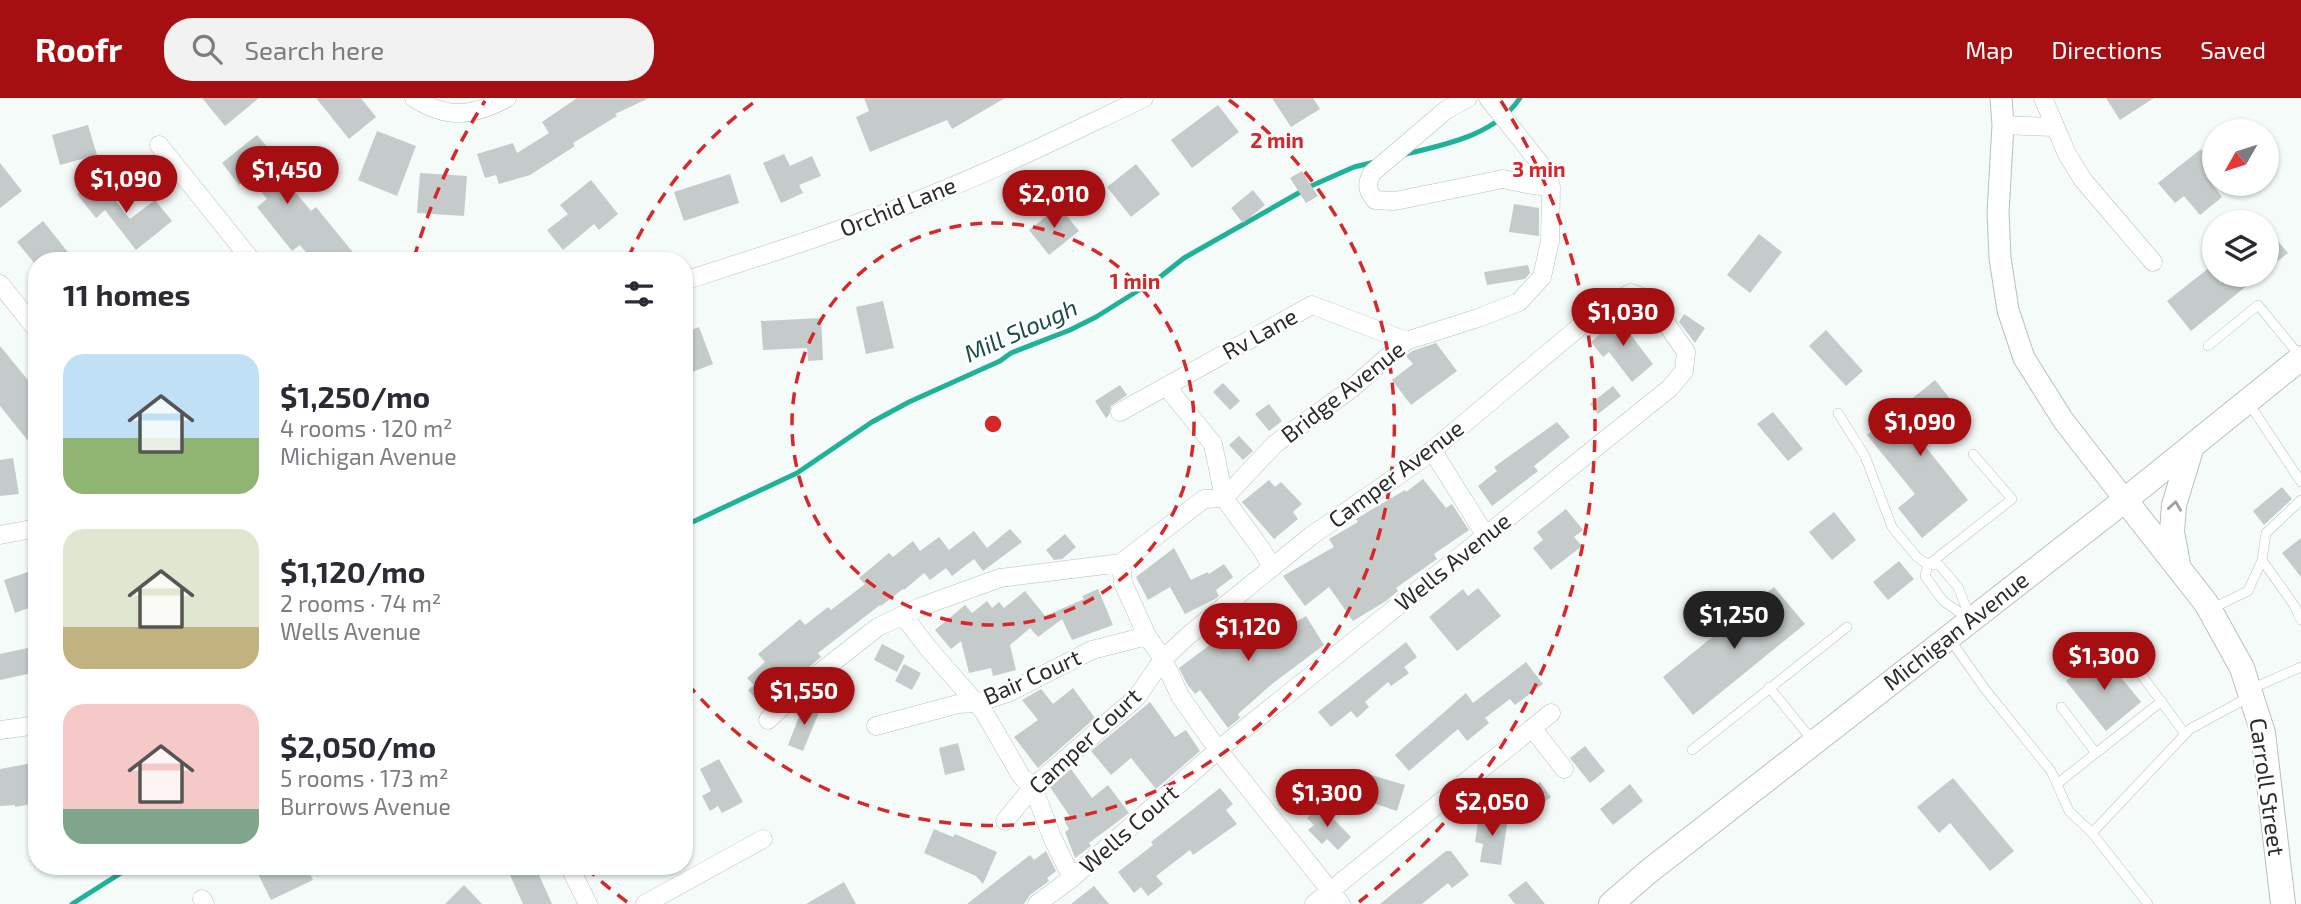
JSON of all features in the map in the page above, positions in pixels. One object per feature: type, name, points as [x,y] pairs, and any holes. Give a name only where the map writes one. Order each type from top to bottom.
[{"type":"main road","name":"Michigan Avenue","points":[[1611,904],[1648,872],[2125,500],[2301,358]]},
{"type":"main road","points":[[2179,568],[2172,531],[2174,505],[2192,445]]},
{"type":"main road","name":"Carroll Street","points":[[2125,500],[2210,610],[2242,668],[2263,733],[2283,904]]},
{"type":"street","points":[[414,98],[438,110],[462,115],[485,110],[507,98]]},
{"type":"street","name":"Orchid Lane","points":[[693,278],[819,238],[927,197],[1144,98]]},
{"type":"street","points":[[1468,98],[1446,110],[1372,173],[1367,183],[1368,192],[1375,200],[1395,201],[1503,179],[1532,186],[1551,187],[1546,171],[1492,103]]},
{"type":"street","points":[[2001,98],[2003,125],[1998,213],[2000,258],[2008,310],[2024,358],[2063,420],[2125,500]]},
{"type":"street","points":[[2043,98],[2053,127],[2083,180],[2153,261]]},
{"type":"street","points":[[2003,125],[2053,127]]},
{"type":"street","points":[[159,145],[245,252]]},
{"type":"street","name":"Bridge Avenue","points":[[1121,563],[1204,499],[1224,498],[1275,444],[1351,389],[1406,341],[1519,302],[1542,277],[1550,241],[1551,187]]},
{"type":"street","points":[[0,284],[28,319]]},
{"type":"street","name":"Wells Avenue","points":[[1218,750],[1670,388],[1684,371],[1686,352],[1650,300],[1631,293]]},
{"type":"street","name":"Camper Avenue","points":[[1163,659],[1311,536],[1432,450],[1602,308],[1631,293]]},
{"type":"street","name":"Rv Lane","points":[[1119,412],[1312,305],[1406,341]]},
{"type":"street","points":[[1166,386],[1213,444],[1224,498],[1272,568]]},
{"type":"street","points":[[1432,450],[1486,536]]},
{"type":"street","points":[[0,535],[28,530]]},
{"type":"street","points":[[768,720],[814,677],[878,627],[903,615],[1000,578],[1121,563],[1123,583],[1147,636],[1163,659],[1180,696],[1218,750],[1336,897]]},
{"type":"street","points":[[903,615],[985,712],[1021,776],[1033,787],[1052,837],[1072,878]]},
{"type":"street","name":"Bair Court","points":[[876,726],[1008,693],[1092,650],[1147,636]]},
{"type":"street","name":"Camper Court","points":[[1005,821],[1033,787],[1137,697],[1163,659]]},
{"type":"street","points":[[1314,904],[1336,897],[1551,713]]},
{"type":"street","points":[[0,730],[28,726]]},
{"type":"street","points":[[1533,729],[1564,769]]},
{"type":"street","name":"Wells Court","points":[[1037,904],[1072,878],[1218,750]]},
{"type":"street","points":[[645,904],[762,839]]},
{"type":"street","points":[[574,875],[588,904]]},
{"type":"lane","points":[[2208,346],[2259,305],[2301,358]]},
{"type":"lane","points":[[2248,401],[2301,482]]},
{"type":"lane","points":[[1838,413],[1865,456],[1892,527],[1917,557],[1928,565],[1939,565],[1958,587],[1971,620]]},
{"type":"lane","points":[[1971,620],[1943,601],[1925,576],[1928,565],[2012,499],[1973,453]]},
{"type":"lane","points":[[2210,610],[2248,591],[2262,560],[2266,533],[2301,500]]},
{"type":"lane","points":[[2262,560],[2300,615]]},
{"type":"lane","points":[[1692,750],[1847,627]]},
{"type":"lane","points":[[1949,637],[1985,689],[2051,771],[2069,811],[2092,833],[2148,904]]},
{"type":"lane","points":[[2124,651],[2185,734]]},
{"type":"lane","points":[[2092,833],[2190,729],[2251,692],[2301,667]]},
{"type":"lane","points":[[1769,687],[1814,743]]},
{"type":"lane","points":[[2057,784],[2161,701]]},
{"type":"lane","points":[[2061,707],[2096,753]]},
{"type":"building","points":[[202,98],[259,98],[225,126]]},
{"type":"building","points":[[316,98],[361,98],[376,117],[349,139]]},
{"type":"building","points":[[577,98],[649,98],[615,114],[617,116],[573,143],[575,146],[530,175],[499,184],[496,175],[485,178],[477,154],[513,143],[517,153],[549,133],[542,122]]},
{"type":"building","points":[[864,98],[1005,98],[952,129],[947,120],[870,152],[856,117],[869,111]]},
{"type":"building","points":[[1272,98],[1313,98],[1320,109],[1291,127]]},
{"type":"building","points":[[2106,98],[2154,98],[2120,120]]},
{"type":"building","points":[[1218,105],[1239,132],[1192,168],[1171,140]]},
{"type":"building","points":[[88,125],[97,155],[60,165],[52,135]]},
{"type":"building","points":[[377,131],[416,146],[397,196],[358,180]]},
{"type":"building","points":[[257,135],[275,156],[269,160],[311,211],[316,207],[353,252],[306,252],[300,245],[292,251],[257,207],[267,199],[249,177],[239,185],[222,163]]},
{"type":"building","points":[[2201,149],[2202,196],[2222,197],[2206,210],[2202,210],[2200,215],[2184,196],[2175,203],[2158,183]]},
{"type":"building","points":[[784,154],[790,166],[812,156],[821,176],[799,185],[803,193],[781,203],[763,163]]},
{"type":"building","points":[[0,163],[22,191],[0,208]]},
{"type":"building","points":[[1136,164],[1160,194],[1131,217],[1107,187]]},
{"type":"building","points":[[1302,171],[1318,196],[1306,203],[1290,178]]},
{"type":"building","points":[[420,173],[467,176],[464,216],[417,213]]},
{"type":"building","points":[[730,174],[739,203],[684,221],[674,192]]},
{"type":"building","points":[[97,178],[130,219],[155,200],[172,221],[136,250],[105,210],[96,218],[77,194]]},
{"type":"building","points":[[591,180],[618,214],[599,230],[594,224],[563,250],[547,230],[568,214],[560,205]]},
{"type":"building","points":[[1253,190],[1265,205],[1243,223],[1231,208]]},
{"type":"building","points":[[1514,204],[1539,208],[1539,236],[1509,232]]},
{"type":"building","points":[[1059,206],[1079,231],[1049,255],[1029,230]]},
{"type":"building","points":[[43,221],[68,252],[28,252],[28,255],[17,242]]},
{"type":"building","points":[[1759,234],[1782,252],[1750,293],[1727,275]]},
{"type":"building","points":[[2279,242],[2288,253],[2279,260]]},
{"type":"building","points":[[1528,265],[1530,273],[1525,279],[1487,285],[1484,272]]},
{"type":"building","points":[[2202,273],[2202,287],[2245,287],[2191,331],[2167,301]]},
{"type":"building","points":[[883,301],[894,348],[866,354],[856,307]]},
{"type":"building","points":[[1624,313],[1637,328],[1630,334],[1653,364],[1632,382],[1609,352],[1603,357],[1591,342]]},
{"type":"building","points":[[1684,314],[1705,328],[1695,343],[1679,322]]},
{"type":"building","points":[[821,318],[823,360],[808,361],[807,348],[763,350],[761,321]]},
{"type":"building","points":[[699,327],[713,364],[693,372],[693,329]]},
{"type":"building","points":[[1826,330],[1863,371],[1846,386],[1809,346]]},
{"type":"building","points":[[1436,343],[1457,371],[1411,405],[1392,380],[1413,364],[1406,356],[1412,351]]},
{"type":"building","points":[[0,346],[28,380],[28,441],[0,406]]},
{"type":"building","points":[[1935,380],[1959,410],[1921,441],[1968,500],[1922,538],[1898,508],[1915,494],[1867,435]]},
{"type":"building","points":[[1223,383],[1240,401],[1230,410],[1213,392]]},
{"type":"building","points":[[1120,385],[1127,395],[1111,406],[1106,418],[1095,401]]},
{"type":"building","points":[[1613,386],[1621,396],[1598,414],[1590,404]]},
{"type":"building","points":[[1269,404],[1282,421],[1269,431],[1255,414]]},
{"type":"building","points":[[1773,412],[1803,449],[1788,461],[1757,424]]},
{"type":"building","points":[[1557,422],[1570,437],[1534,466],[1538,471],[1492,506],[1478,486],[1497,471],[1494,467]]},
{"type":"building","points":[[1239,436],[1253,451],[1243,460],[1229,445]]},
{"type":"building","points":[[13,458],[19,494],[0,496],[0,460]]},
{"type":"building","points":[[1423,479],[1446,508],[1452,504],[1469,530],[1434,554],[1437,559],[1396,588],[1398,591],[1386,601],[1353,621],[1329,587],[1305,606],[1283,576],[1334,547],[1329,539],[1358,522],[1356,519],[1405,490],[1406,492]]},
{"type":"building","points":[[1269,480],[1275,487],[1281,482],[1302,504],[1293,512],[1298,519],[1274,539],[1242,502]]},
{"type":"building","points":[[2282,487],[2292,499],[2264,525],[2253,511]]},
{"type":"building","points":[[1566,509],[1583,530],[1574,537],[1582,546],[1551,570],[1533,548],[1543,540],[1537,532]]},
{"type":"building","points":[[1834,512],[1856,540],[1832,560],[1809,532]]},
{"type":"building","points":[[1010,529],[1022,542],[983,571],[974,559],[952,576],[946,568],[930,580],[924,573],[818,653],[821,657],[780,692],[776,688],[759,703],[748,690],[754,685],[747,678],[765,662],[758,654],[800,619],[805,625],[828,607],[831,610],[865,584],[859,578],[889,553],[893,557],[913,541],[920,551],[939,537],[949,550],[974,531],[987,548]]},
{"type":"building","points":[[1065,534],[1076,547],[1062,559],[1054,560],[1046,550]]},
{"type":"building","points":[[2301,538],[2301,577],[2282,553]]},
{"type":"building","points":[[1174,548],[1191,580],[1208,572],[1209,574],[1224,564],[1233,577],[1216,590],[1219,596],[1185,614],[1170,587],[1148,600],[1136,577]]},
{"type":"building","points":[[1899,561],[1914,579],[1888,600],[1873,582]]},
{"type":"building","points":[[28,572],[28,608],[15,613],[4,580]]},
{"type":"building","points":[[1774,587],[1805,624],[1693,715],[1663,677]]},
{"type":"building","points":[[1478,588],[1501,616],[1457,651],[1429,617],[1463,589],[1468,596]]},
{"type":"building","points":[[1098,589],[1113,625],[1072,640],[1062,619],[1038,637],[1030,628],[1010,645],[1016,670],[993,676],[991,668],[969,673],[961,641],[951,649],[935,630],[965,605],[972,613],[987,601],[992,608],[999,602],[1004,608],[1025,591],[1045,616],[1084,599],[1082,596]]},
{"type":"building","points":[[1259,608],[1278,633],[1306,616],[1324,645],[1272,684],[1238,714],[1240,718],[1228,728],[1200,690],[1195,694],[1179,668]]},
{"type":"building","points":[[1406,642],[1417,657],[1404,667],[1409,673],[1391,686],[1388,682],[1365,702],[1369,707],[1357,718],[1351,711],[1331,727],[1318,712]]},
{"type":"building","points":[[882,644],[905,656],[897,672],[874,660]]},
{"type":"building","points":[[28,648],[28,674],[0,680],[0,654]]},
{"type":"building","points":[[2101,653],[2141,702],[2106,731],[2066,681]]},
{"type":"building","points":[[1526,662],[1543,684],[1515,705],[1510,699],[1485,718],[1489,723],[1467,741],[1458,729],[1409,771],[1395,755],[1466,693],[1473,703]]},
{"type":"building","points":[[904,664],[921,673],[912,690],[895,681]]},
{"type":"building","points":[[1073,688],[1095,718],[1038,768],[1014,737],[1038,720],[1022,700],[1041,689],[1053,704]]},
{"type":"building","points":[[1150,702],[1175,737],[1186,730],[1200,751],[1156,789],[1131,758],[1111,775],[1091,751]]},
{"type":"building","points":[[804,704],[820,710],[803,751],[788,745]]},
{"type":"building","points":[[958,743],[965,770],[945,775],[939,748]]},
{"type":"building","points":[[1585,746],[1605,771],[1590,783],[1570,758]]},
{"type":"building","points":[[719,759],[743,802],[722,813],[718,806],[710,811],[702,796],[711,791],[700,769]]},
{"type":"building","points":[[28,764],[28,805],[0,806],[0,769]]},
{"type":"building","points":[[1071,769],[1092,798],[1108,785],[1129,813],[1089,843],[1091,846],[1075,858],[1065,832],[1069,829],[1065,822],[1071,818],[1050,787]]},
{"type":"building","points":[[1358,771],[1405,785],[1397,811],[1373,803],[1375,796],[1352,789]]},
{"type":"building","points":[[1953,778],[2014,851],[1990,871],[1950,823],[1939,833],[1917,807]]},
{"type":"building","points":[[1540,782],[1551,797],[1537,808],[1541,814],[1527,820],[1513,802]]},
{"type":"building","points":[[1630,784],[1643,801],[1613,825],[1600,809]]},
{"type":"building","points":[[1220,788],[1233,804],[1226,810],[1237,824],[1193,855],[1190,850],[1156,876],[1163,884],[1148,896],[1141,887],[1134,893],[1118,872],[1153,845],[1151,842]]},
{"type":"building","points":[[1320,805],[1351,837],[1338,850],[1327,839],[1322,844],[1308,830],[1314,825],[1307,818]]},
{"type":"building","points":[[1479,814],[1508,818],[1501,865],[1480,862],[1483,844],[1475,842]]},
{"type":"building","points":[[934,829],[953,837],[955,834],[997,852],[983,884],[976,876],[924,853]]},
{"type":"building","points":[[1046,851],[1056,871],[1024,904],[967,904],[1030,855],[1034,860]]},
{"type":"building","points":[[1446,851],[1451,851],[1469,875],[1452,888],[1448,883],[1422,904],[1380,904]]},
{"type":"building","points":[[258,875],[310,875],[313,880],[271,900]]},
{"type":"building","points":[[510,875],[539,875],[552,904],[523,904]]},
{"type":"building","points":[[1526,881],[1545,904],[1515,904],[1508,895]]},
{"type":"building","points":[[844,882],[856,904],[806,904]]},
{"type":"building","points":[[464,885],[482,904],[445,904]]},
{"type":"building","points":[[1094,886],[1109,904],[1071,904]]},
{"type":"waterway","name":"Mill Slough","points":[[1402,155],[1451,143],[1482,130],[1497,122],[1520,98]]},
{"type":"waterway","name":"Mill Slough","points":[[693,522],[797,473],[872,422],[909,402],[1000,361],[1011,353],[1096,317],[1160,277],[1184,258],[1311,186],[1354,167],[1375,162]]},
{"type":"waterway","name":"Mill Slough","points":[[72,904],[118,875]]}]
